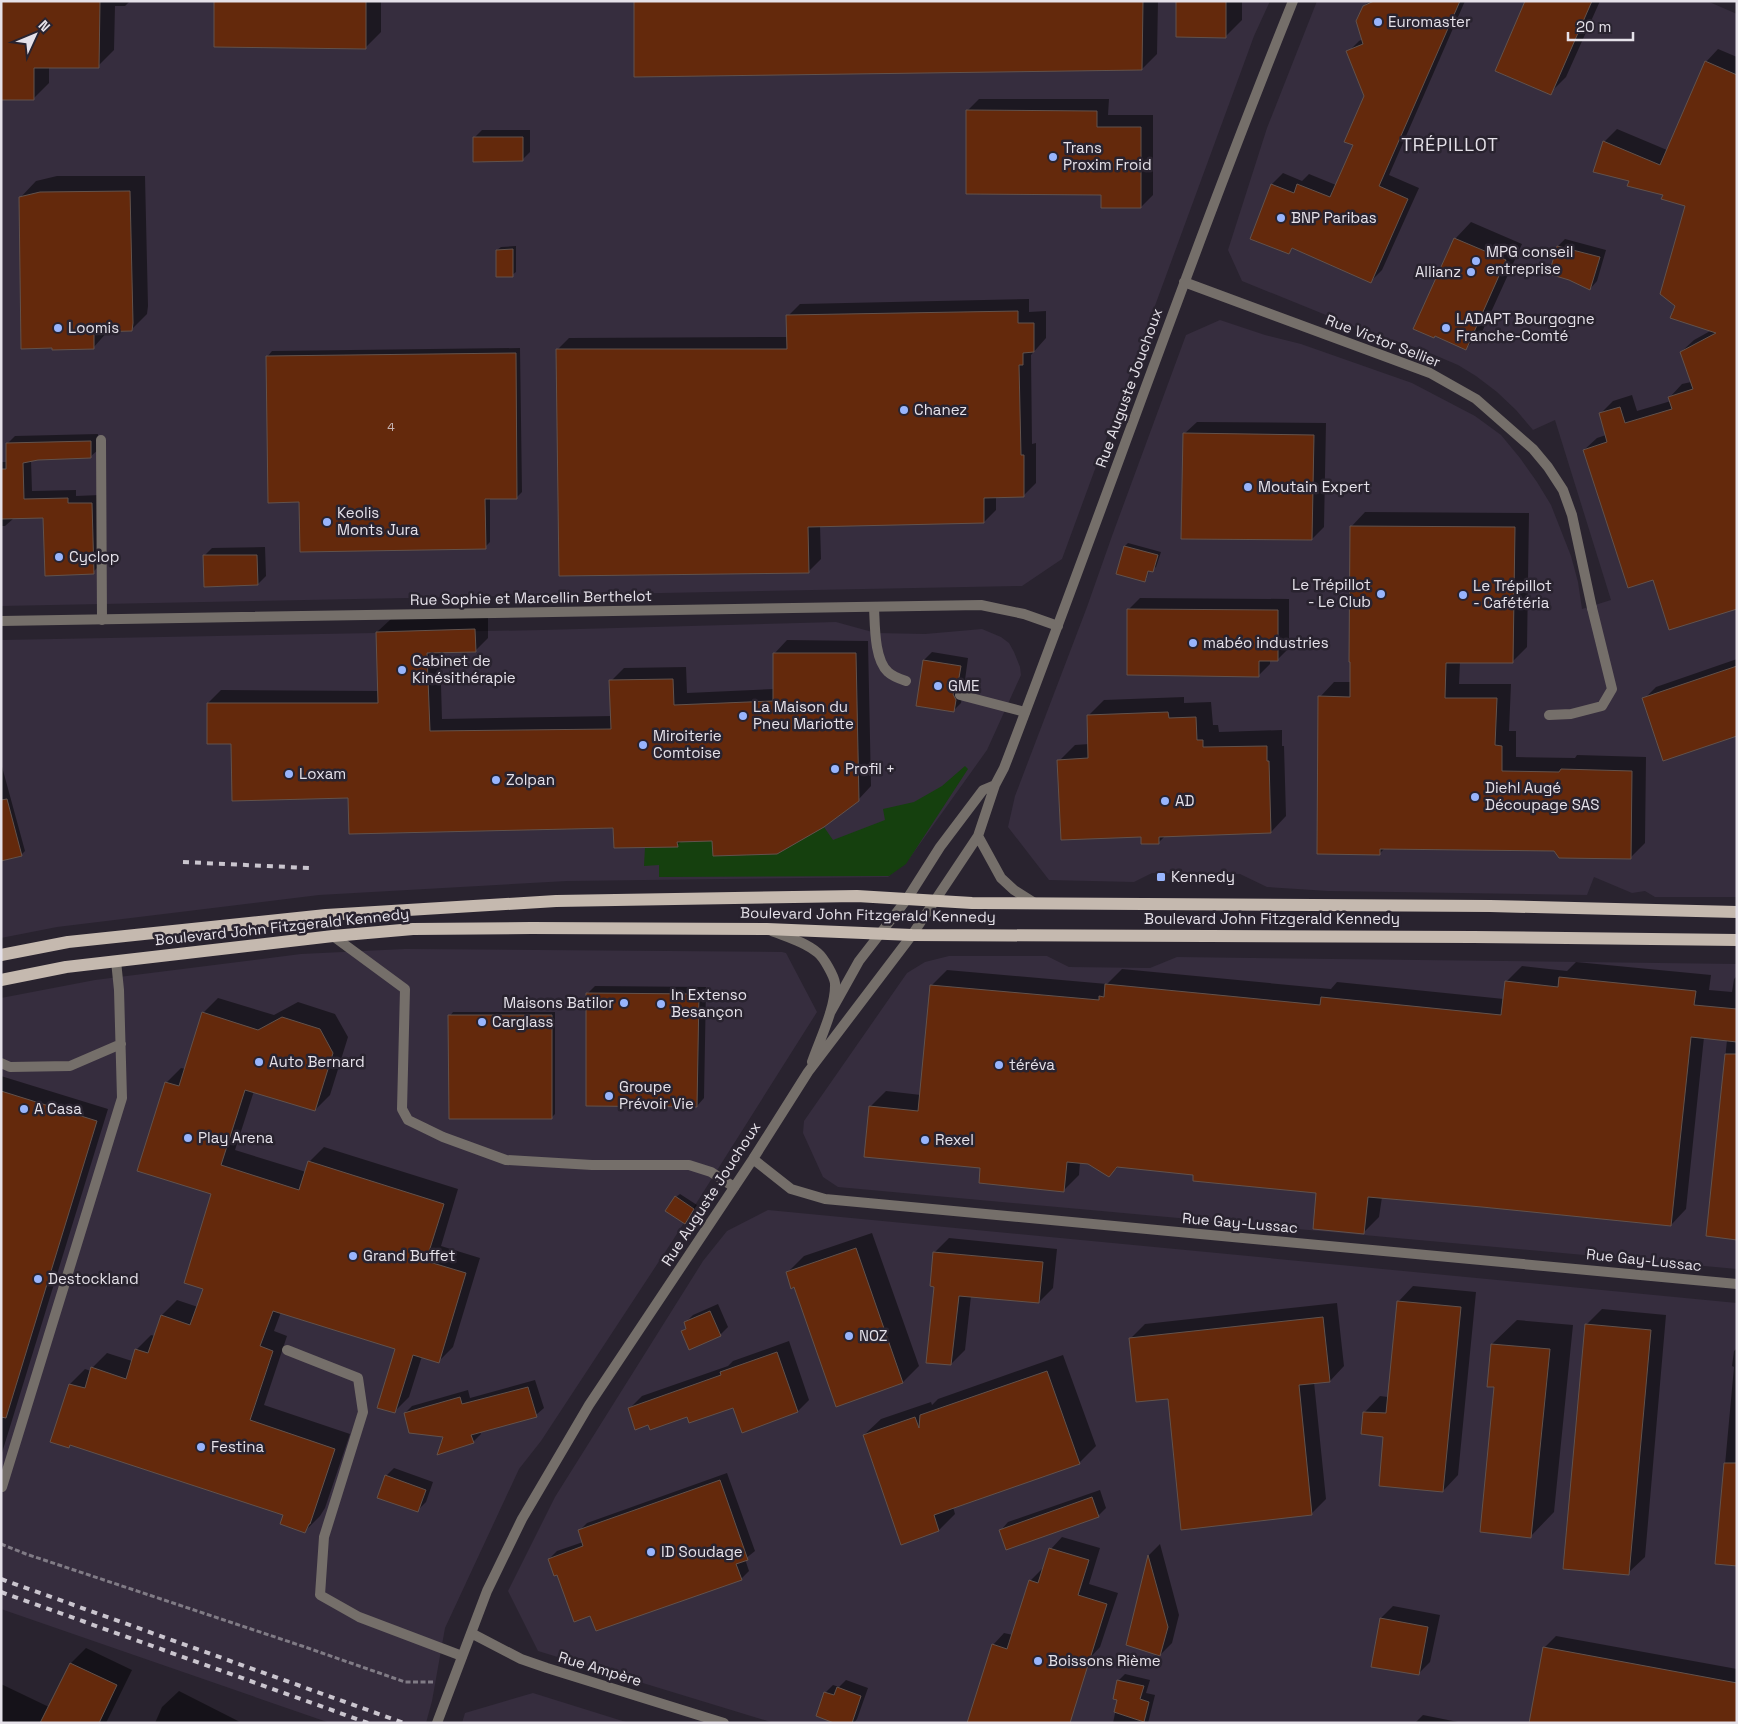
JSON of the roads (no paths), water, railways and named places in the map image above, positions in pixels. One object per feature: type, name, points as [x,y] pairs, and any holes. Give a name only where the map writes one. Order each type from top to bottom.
[{"type":"main road","name":"Boulevard John Fitzgerald Kennedy","points":[[1,955],[68,942],[335,914],[556,901],[856,896],[972,903],[1500,906],[1737,912]]},
{"type":"main road","name":"Boulevard John Fitzgerald Kennedy","points":[[1,980],[66,967],[333,936],[413,930],[492,928],[767,929],[912,935],[1423,936],[1737,940]]},
{"type":"street","name":"Rue Auguste Jouchoux","points":[[437,1723],[487,1591],[522,1519],[589,1405],[753,1159],[808,1072],[912,935],[978,836],[995,785],[1004,768],[1058,626],[1184,282],[1293,1]]},
{"type":"street","name":"Rue Victor Sellier","points":[[1184,282],[1430,373],[1476,399],[1533,450],[1548,467],[1562,490],[1572,515],[1612,689],[1602,706],[1571,714],[1549,715]]},
{"type":"street","points":[[100,440],[102,620]]},
{"type":"street","name":"Rue Sophie et Marcellin Berthelot","points":[[1,621],[981,605],[1024,614],[1058,626]]},
{"type":"street","points":[[874,607],[879,660],[888,673],[906,681]]},
{"type":"street","points":[[960,695],[1025,712]]},
{"type":"street","name":"Rue Auguste Jouchoux","points":[[830,1013],[859,961],[907,898],[935,855],[983,790],[995,785]]},
{"type":"street","points":[[978,836],[1001,878],[1014,890],[1034,902]]},
{"type":"street","points":[[767,929],[799,942],[817,952],[824,960],[835,982],[830,1013],[808,1072]]},
{"type":"street","points":[[333,936],[405,989],[402,1109],[408,1120],[443,1137],[506,1160],[592,1165],[689,1165],[711,1172],[734,1187]]},
{"type":"street","points":[[2,1487],[122,1098],[119,990],[116,961]]},
{"type":"street","points":[[1,1063],[10,1066],[70,1066],[120,1044]]},
{"type":"street","name":"Rue Gay-Lussac","points":[[753,1159],[791,1189],[825,1199],[1737,1284]]},
{"type":"street","points":[[287,1350],[358,1378],[363,1412],[324,1537],[320,1594],[359,1617],[462,1656]]},
{"type":"street","name":"Rue Ampère","points":[[471,1633],[521,1659],[724,1723]]},
{"type":"railway","points":[[183,862],[309,868]]},
{"type":"railway","points":[[1,1579],[404,1723]]},
{"type":"railway","points":[[1,1592],[368,1723]]},
{"type":"place","name":"Euromaster","points":[[1378,22]]},
{"type":"place","name":"Trans Proxim Froid","points":[[1053,157]]},
{"type":"place","name":"BNP Paribas","points":[[1281,218]]},
{"type":"place","name":"MPG conseil entreprise","points":[[1476,261]]},
{"type":"place","name":"Allianz","points":[[1471,272]]},
{"type":"place","name":"Loomis","points":[[58,328]]},
{"type":"place","name":"LADAPT Bourgogne Franche-Comté","points":[[1446,328]]},
{"type":"place","name":"Chanez","points":[[904,410]]},
{"type":"place","name":"Moutain Expert","points":[[1248,487]]},
{"type":"place","name":"Keolis Monts Jura","points":[[327,522]]},
{"type":"place","name":"Cyclop","points":[[59,557]]},
{"type":"place","name":"Le Trépillot - Le Club","points":[[1381,594]]},
{"type":"place","name":"Le Trépillot - Cafétéria","points":[[1463,595]]},
{"type":"place","name":"mabéo industries","points":[[1193,643]]},
{"type":"place","name":"Cabinet de Kinésithérapie","points":[[402,670]]},
{"type":"place","name":"GME","points":[[938,686]]},
{"type":"place","name":"La Maison du Pneu Mariotte","points":[[743,716]]},
{"type":"place","name":"Miroiterie Comtoise","points":[[643,745]]},
{"type":"place","name":"Profil +","points":[[835,769]]},
{"type":"place","name":"Loxam","points":[[289,774]]},
{"type":"place","name":"Zolpan","points":[[496,780]]},
{"type":"place","name":"Diehl Augé Découpage SAS","points":[[1475,797]]},
{"type":"place","name":"AD","points":[[1165,801]]},
{"type":"place","name":"Kennedy","points":[[1161,877]]},
{"type":"place","name":"Maisons Batilor","points":[[624,1003]]},
{"type":"place","name":"In Extenso Besançon","points":[[661,1004]]},
{"type":"place","name":"Carglass","points":[[482,1022]]},
{"type":"place","name":"Auto Bernard","points":[[259,1062]]},
{"type":"place","name":"téréva","points":[[999,1065]]},
{"type":"place","name":"Groupe Prévoir Vie","points":[[609,1096]]},
{"type":"place","name":"A Casa","points":[[24,1109]]},
{"type":"place","name":"Play Arena","points":[[188,1138]]},
{"type":"place","name":"Rexel","points":[[925,1140]]},
{"type":"place","name":"Grand Buffet","points":[[353,1256]]},
{"type":"place","name":"Destockland","points":[[38,1279]]},
{"type":"place","name":"NOZ","points":[[849,1336]]},
{"type":"place","name":"Festina","points":[[201,1447]]},
{"type":"place","name":"ID Soudage","points":[[651,1552]]},
{"type":"place","name":"Boissons Rième","points":[[1038,1661]]},
{"type":"district","name":"TRÉPILLOT","points":[[1450,145]]}]
